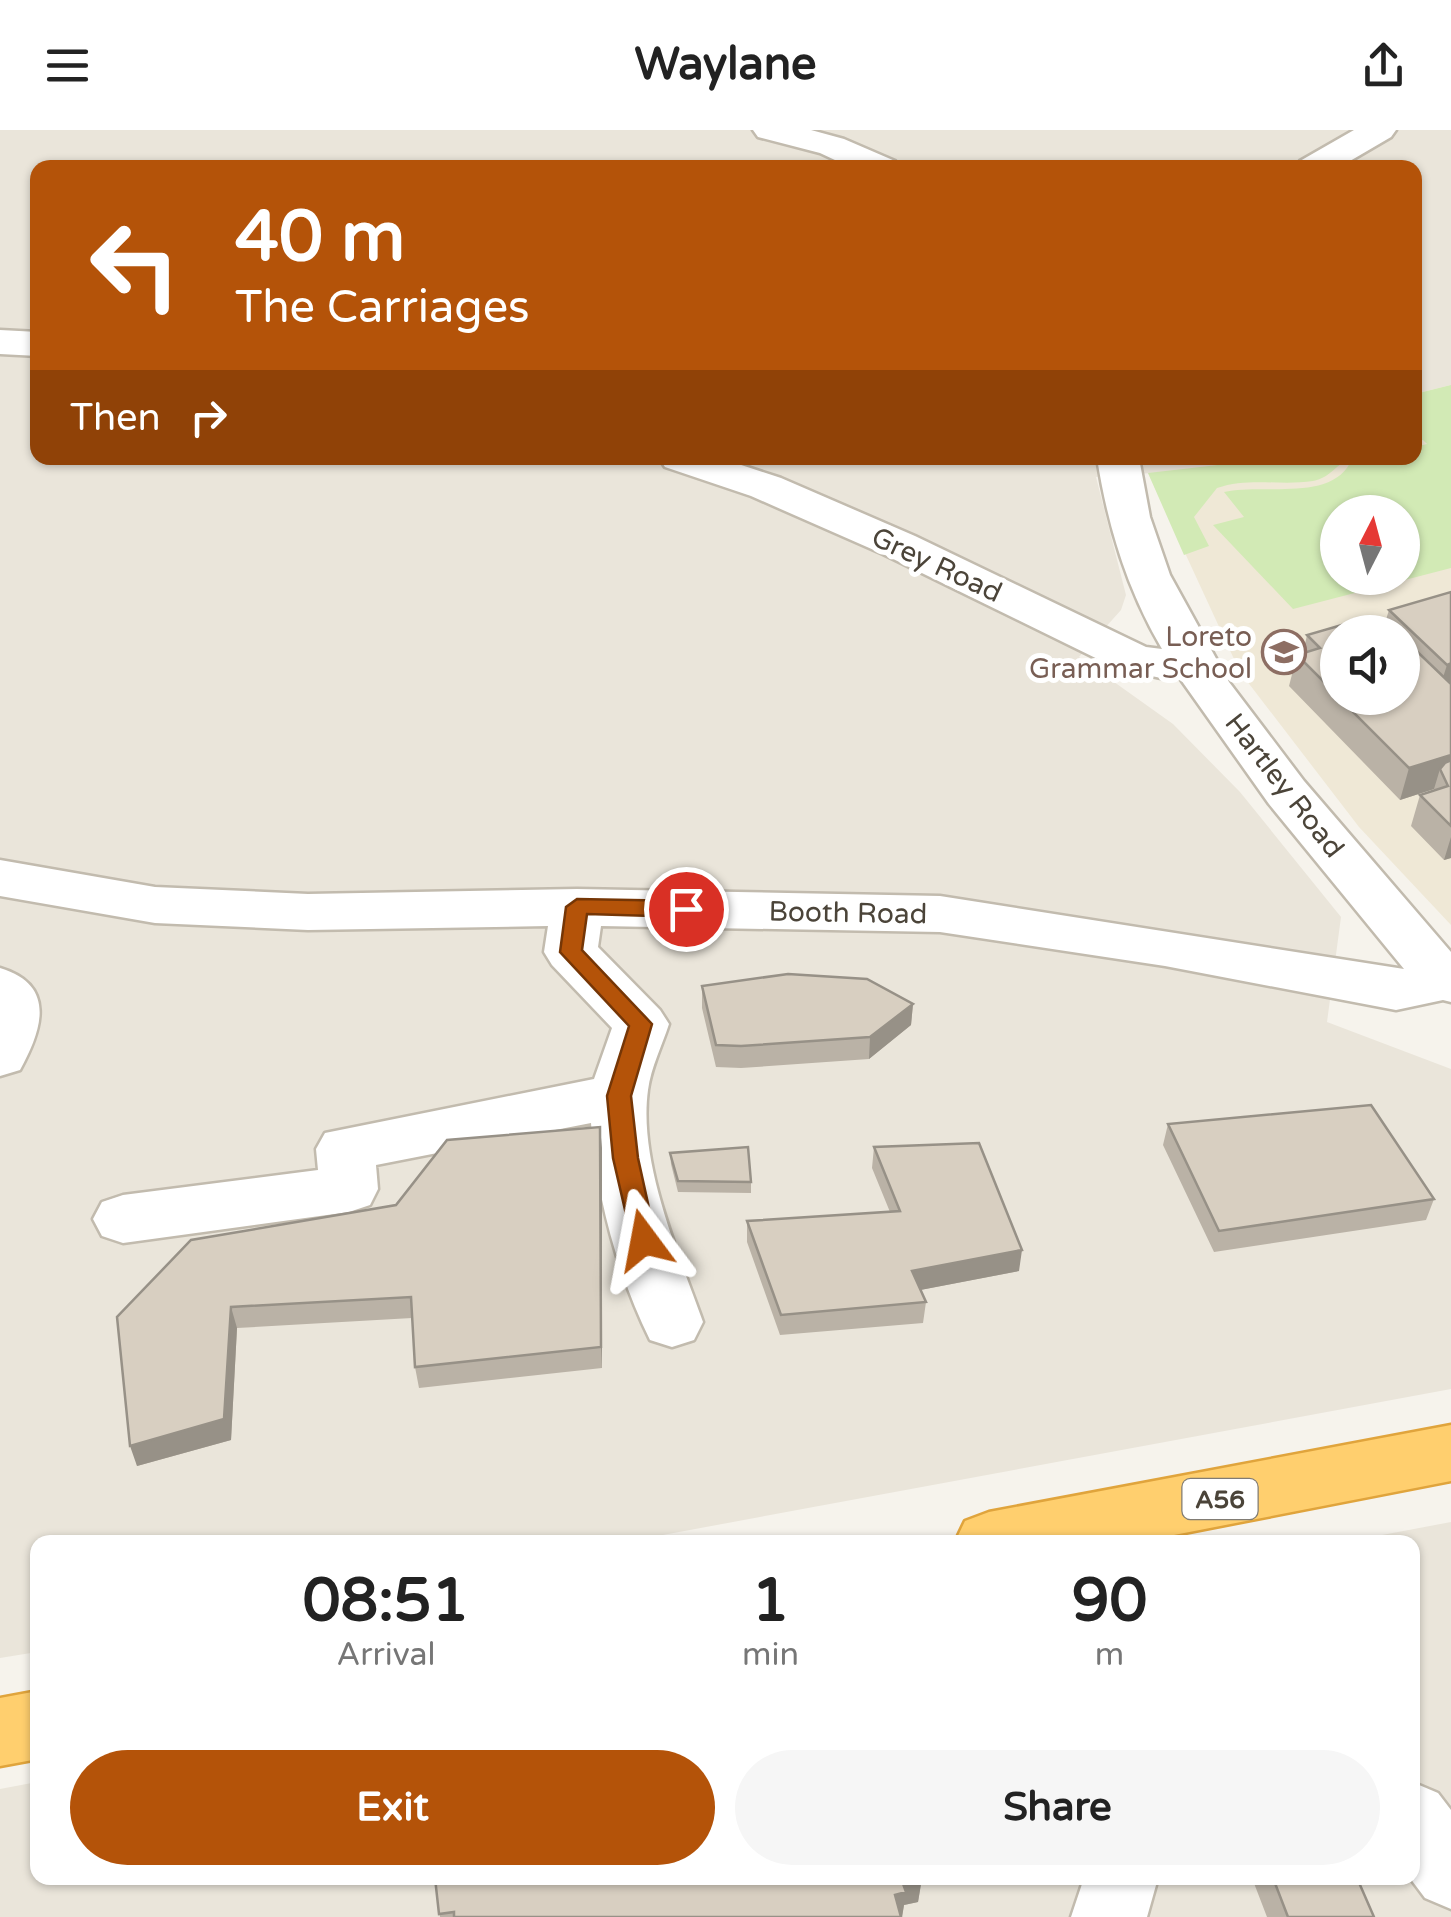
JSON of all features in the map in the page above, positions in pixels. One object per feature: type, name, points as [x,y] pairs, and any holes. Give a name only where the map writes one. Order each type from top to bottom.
[{"type":"highway","name":"A56","points":[[1026,1535],[1451,1454]]},
{"type":"highway","points":[[0,1732],[30,1726]]},
{"type":"street","points":[[770,130],[832,146],[865,160]]},
{"type":"street","points":[[1326,160],[1380,130]]},
{"type":"street","points":[[0,342],[30,344]]},
{"type":"street","name":"Grey Road","points":[[701,465],[766,487],[899,545],[1134,660],[1161,664],[1192,662]]},
{"type":"street","name":"Hartley Road","points":[[1119,465],[1151,581],[1192,662],[1294,804],[1449,982]]},
{"type":"street","name":"Booth Road","points":[[0,878],[155,905],[308,912],[577,907],[940,914],[1165,947],[1396,990],[1449,982]]},
{"type":"street","points":[[577,907],[571,952],[640,1024],[619,1096],[626,1158],[644,1240],[672,1322]]},
{"type":"street","points":[[0,988],[14,1003],[16,1027],[0,1055]]},
{"type":"street","points":[[124,1219],[349,1190],[345,1149],[619,1096]]},
{"type":"street","points":[[1420,1829],[1451,1872]]},
{"type":"street","points":[[1109,1917],[1119,1885]]},
{"type":"shaded area","points":[[0,130],[1451,130],[1451,385],[1422,392],[1422,160],[30,160],[30,465],[1233,465],[1096,477],[1126,595],[1121,610],[1079,657],[1173,724],[1240,792],[1341,917],[1327,1022],[1451,1069],[1451,1389],[663,1535],[30,1535],[30,1653],[0,1658]]},
{"type":"shaded area","name":"Loreto Grammar School","points":[[1451,385],[1451,925],[1359,827],[1240,672],[1148,473],[1218,465],[1422,465],[1422,392]]},
{"type":"shaded area","points":[[1451,1522],[1451,1917],[0,1917],[0,1789],[30,1783],[30,1885],[1420,1885],[1420,1535],[1382,1535]]},
{"type":"green space","points":[[1451,385],[1451,568],[1420,576],[1420,495],[1320,495],[1320,595],[1347,595],[1293,609],[1213,525],[1244,517],[1224,492],[1311,487],[1327,483],[1348,465],[1422,465],[1422,445],[1427,444],[1422,440],[1422,392]]},
{"type":"green space","points":[[1218,465],[1340,465],[1313,481],[1241,483],[1217,488],[1194,517],[1209,546],[1184,555],[1148,473]]},
{"type":"building","points":[[1451,592],[1451,663],[1447,665],[1420,639],[1420,615],[1394,615],[1389,610]]},
{"type":"building","points":[[1320,631],[1320,648],[1307,635]]},
{"type":"building","points":[[1320,648],[1320,678],[1297,655]]},
{"type":"building","points":[[1420,654],[1451,684],[1451,755],[1409,768],[1356,715],[1420,715]]},
{"type":"building","points":[[1451,760],[1451,826],[1420,795],[1448,786],[1440,769]]},
{"type":"building","points":[[788,974],[867,979],[913,1004],[870,1037],[716,1045],[702,986]]},
{"type":"building","points":[[1371,1105],[1434,1199],[1219,1231],[1168,1124]]},
{"type":"building","points":[[600,1127],[601,1347],[415,1367],[411,1297],[231,1307],[224,1419],[130,1446],[117,1317],[191,1240],[396,1205],[447,1140]]},
{"type":"building","points":[[979,1143],[1022,1250],[912,1271],[926,1302],[781,1315],[747,1221],[900,1211],[874,1147]]},
{"type":"building","points":[[748,1147],[751,1182],[678,1181],[670,1153]]},
{"type":"building","points":[[436,1885],[904,1885],[906,1892],[895,1895],[901,1917],[439,1914]]},
{"type":"building","points":[[1276,1885],[1360,1885],[1374,1917],[1288,1917]]},
{"type":"place","name":"Loreto Grammar School","points":[[1284,652]]},
{"type":"route","points":[[644,1240],[626,1158],[619,1096],[640,1024],[571,952],[577,907],[686,909]]}]
